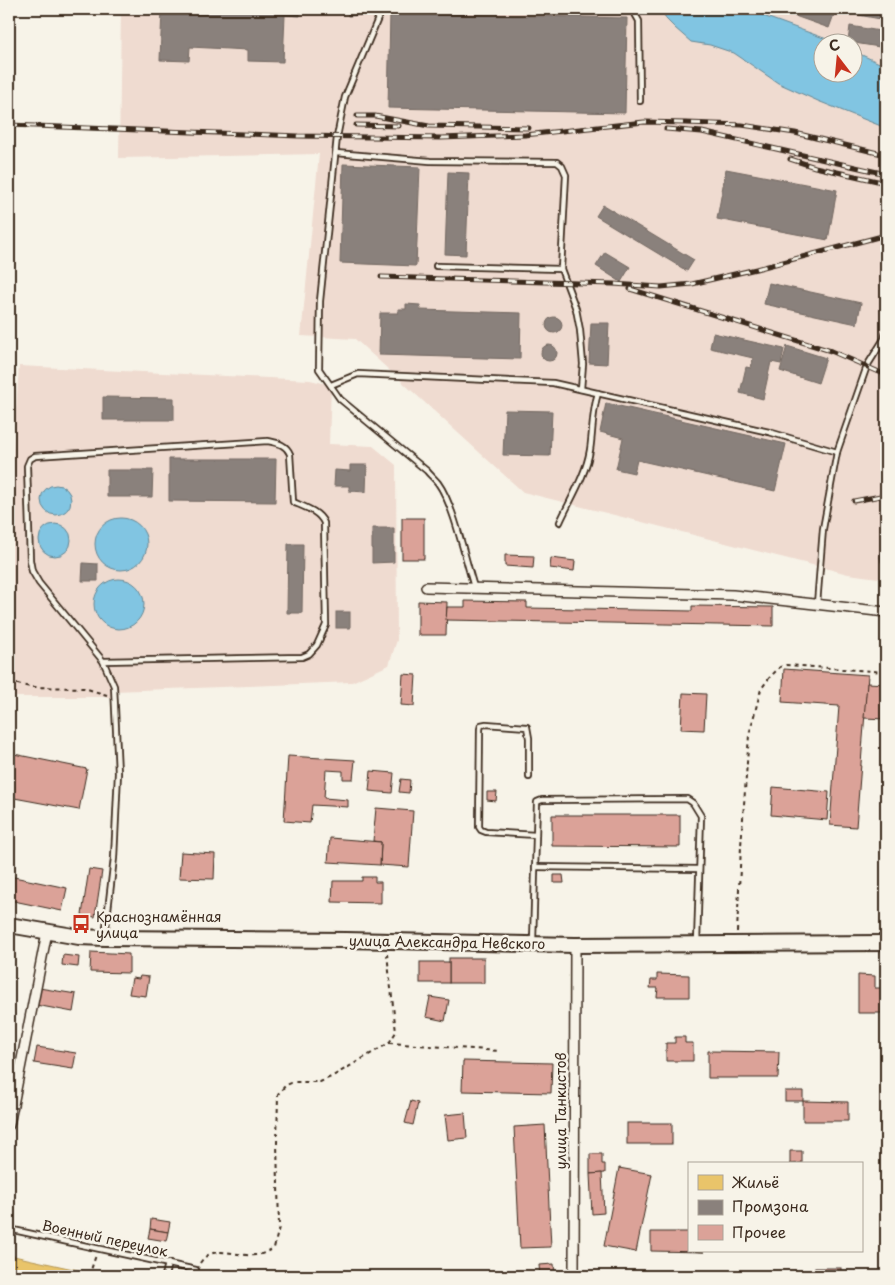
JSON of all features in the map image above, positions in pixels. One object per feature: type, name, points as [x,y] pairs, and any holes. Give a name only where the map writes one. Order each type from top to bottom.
[{"type":"main road","name":"улица Александра Невского","points":[[9,925],[79,937],[105,938],[575,945],[886,943]]},
{"type":"street","points":[[426,588],[733,595],[886,612]]},
{"type":"street","points":[[9,1126],[47,932]]},
{"type":"street","name":"улица Танкистов","points":[[574,1276],[575,945]]},
{"type":"lane","points":[[382,9],[346,97],[336,153],[320,301],[319,368],[340,399],[438,482],[446,497],[474,589]]},
{"type":"lane","points":[[629,9],[635,14],[638,21],[640,101]]},
{"type":"lane","points":[[336,153],[430,161],[557,162],[562,166],[566,175],[561,269],[576,309],[580,330],[584,364],[581,389]]},
{"type":"lane","points":[[436,266],[561,269]]},
{"type":"lane","points":[[817,604],[824,530],[837,452],[867,366],[885,339],[886,332]]},
{"type":"lane","points":[[331,385],[358,374],[553,383],[769,432],[837,452]]},
{"type":"lane","points":[[560,522],[583,473],[589,452],[593,408],[598,393]]},
{"type":"lane","points":[[103,661],[302,658],[309,654],[317,645],[326,625],[324,523],[317,513],[293,502],[290,454],[288,449],[283,445],[268,441],[35,456],[30,459],[26,472],[32,571],[39,583],[103,661],[114,686],[118,774],[114,858],[105,938]]},
{"type":"lane","points":[[529,777],[530,738],[527,727],[486,724],[482,726],[480,729],[479,827],[486,832],[536,835]]},
{"type":"lane","points":[[532,944],[537,802],[542,800],[687,799],[693,803],[701,816],[696,944]]},
{"type":"lane","points":[[535,867],[699,869]]},
{"type":"lane","name":"Военный переулок","points":[[9,1229],[196,1270]]},
{"type":"lane","points":[[165,1276],[168,1263]]},
{"type":"path","points":[[736,944],[749,735],[761,689],[780,667],[786,665],[886,672]]},
{"type":"path","points":[[9,682],[30,687],[84,688],[114,697]]},
{"type":"path","points":[[196,1270],[204,1258],[215,1251],[256,1255],[274,1248],[279,1227],[278,1094],[286,1085],[294,1082],[320,1082],[389,1043],[396,1032],[385,941]]},
{"type":"path","points":[[389,1043],[500,1051]]},
{"type":"path","points":[[89,1276],[98,1248]]},
{"type":"shaded area","points":[[121,9],[886,9],[886,579],[848,574],[523,492],[355,339],[301,336],[319,154],[119,158]]},
{"type":"shaded area","points":[[19,366],[310,380],[331,385],[329,444],[373,446],[396,465],[397,640],[389,665],[352,682],[114,691],[114,697],[9,697],[9,511]]},
{"type":"water","points":[[662,9],[751,9],[766,17],[812,34],[812,82],[862,82],[862,55],[886,66],[886,128],[778,83],[734,53],[710,45],[691,42],[666,19]]},
{"type":"water","points":[[56,485],[67,489],[71,500],[67,511],[56,515],[45,511],[41,500],[45,489]]},
{"type":"water","points":[[121,518],[131,520],[139,526],[145,534],[147,544],[145,554],[139,562],[131,568],[121,570],[111,568],[103,562],[97,554],[95,544],[97,534],[103,526],[111,520]]},
{"type":"water","points":[[55,524],[66,529],[71,540],[66,551],[55,556],[44,551],[39,540],[44,529]]},
{"type":"water","points":[[114,579],[124,579],[137,586],[144,599],[144,609],[137,622],[124,629],[114,629],[105,625],[98,618],[94,609],[94,599],[98,590],[105,583]]},
{"type":"building: Жильё","points":[[9,1255],[87,1272],[86,1276],[19,1276],[9,1274]]},
{"type":"building: Промзона","points":[[162,9],[300,9],[300,16],[285,15],[283,62],[248,61],[248,50],[190,47],[189,61],[160,60]]},
{"type":"building: Промзона","points":[[347,9],[362,9],[362,15],[348,16]]},
{"type":"building: Промзона","points":[[775,9],[836,9],[829,28]]},
{"type":"building: Промзона","points":[[854,9],[886,9],[886,20],[853,14]]},
{"type":"building: Промзона","points":[[390,13],[627,18],[625,113],[388,108]]},
{"type":"building: Промзона","points":[[850,26],[886,32],[886,48],[862,44],[862,32],[849,32]]},
{"type":"building: Промзона","points":[[343,164],[420,167],[416,266],[340,263]]},
{"type":"building: Промзона","points":[[726,169],[837,190],[828,240],[717,219]]},
{"type":"building: Промзона","points":[[448,172],[469,173],[466,255],[445,254]]},
{"type":"building: Промзона","points":[[603,205],[694,260],[687,271],[596,216]]},
{"type":"building: Промзона","points":[[605,252],[630,267],[621,282],[596,266]]},
{"type":"building: Промзона","points":[[769,283],[861,303],[857,324],[764,304]]},
{"type":"building: Промзона","points":[[406,304],[420,305],[420,310],[521,313],[520,359],[379,355],[380,313],[398,313],[398,309],[406,309]]},
{"type":"building: Промзона","points":[[554,317],[562,325],[554,333],[546,325]]},
{"type":"building: Промзона","points":[[591,323],[609,323],[607,364],[589,363]]},
{"type":"building: Промзона","points":[[713,333],[784,349],[781,364],[771,362],[763,399],[740,393],[746,367],[751,368],[753,358],[710,348]]},
{"type":"building: Промзона","points":[[549,345],[557,353],[549,361],[541,353]]},
{"type":"building: Промзона","points":[[787,346],[826,358],[818,383],[780,371]]},
{"type":"building: Промзона","points":[[103,397],[174,398],[174,420],[103,420]]},
{"type":"building: Промзона","points":[[606,403],[786,444],[775,491],[637,460],[634,473],[616,469],[623,438],[600,432]]},
{"type":"building: Промзона","points":[[505,410],[552,411],[550,456],[503,455]]},
{"type":"building: Промзона","points":[[169,459],[276,459],[275,502],[169,501]]},
{"type":"building: Промзона","points":[[350,465],[367,465],[366,492],[349,491],[349,486],[334,486],[335,470],[350,471]]},
{"type":"building: Промзона","points":[[107,470],[153,470],[152,497],[107,497]]},
{"type":"building: Промзона","points":[[372,528],[394,528],[394,562],[372,563]]},
{"type":"building: Промзона","points":[[886,542],[886,569],[880,557]]},
{"type":"building: Промзона","points":[[288,544],[303,544],[302,613],[287,613]]},
{"type":"building: Промзона","points":[[83,563],[98,564],[98,581],[82,581]]},
{"type":"building: Промзона","points":[[336,612],[350,612],[350,628],[336,628]]},
{"type":"building: Прочее","points":[[402,518],[424,518],[424,559],[402,559]]},
{"type":"building: Прочее","points":[[505,555],[534,556],[533,568],[505,566]]},
{"type":"building: Прочее","points":[[551,558],[575,561],[574,571],[550,568]]},
{"type":"building: Прочее","points":[[418,601],[447,602],[446,635],[418,635]]},
{"type":"building: Прочее","points":[[465,601],[527,602],[527,608],[692,611],[692,606],[773,607],[773,626],[446,620],[447,607],[465,607]]},
{"type":"building: Прочее","points":[[784,669],[868,675],[856,827],[830,825],[839,706],[782,702]]},
{"type":"building: Прочее","points":[[403,674],[416,675],[414,706],[401,705]]},
{"type":"building: Прочее","points":[[867,683],[886,684],[886,719],[864,718]]},
{"type":"building: Прочее","points":[[683,693],[706,694],[704,730],[681,729]]},
{"type":"building: Прочее","points":[[9,753],[87,769],[79,810],[9,797]]},
{"type":"building: Прочее","points":[[288,756],[355,760],[353,779],[343,779],[343,771],[326,770],[324,798],[348,800],[348,807],[312,805],[310,823],[284,821]]},
{"type":"building: Прочее","points":[[371,771],[394,773],[392,793],[369,791]]},
{"type":"building: Прочее","points":[[401,779],[410,780],[409,793],[399,792]]},
{"type":"building: Прочее","points":[[773,787],[829,792],[827,820],[771,815]]},
{"type":"building: Прочее","points":[[487,792],[497,792],[496,801],[487,800]]},
{"type":"building: Прочее","points":[[376,808],[413,811],[409,867],[380,865],[381,842],[373,841]]},
{"type":"building: Прочее","points":[[552,815],[680,815],[680,847],[552,846]]},
{"type":"building: Прочее","points":[[330,838],[381,842],[380,865],[328,862]]},
{"type":"building: Прочее","points":[[181,852],[215,854],[214,879],[179,878]]},
{"type":"building: Прочее","points":[[89,869],[102,871],[95,917],[82,915]]},
{"type":"building: Прочее","points":[[554,875],[563,875],[564,883],[554,883]]},
{"type":"building: Прочее","points":[[9,876],[67,888],[62,911],[9,900]]},
{"type":"building: Прочее","points":[[362,877],[375,877],[375,882],[381,882],[381,903],[332,902],[333,881],[362,881]]},
{"type":"building: Прочее","points":[[91,952],[129,954],[129,973],[90,972]]},
{"type":"building: Прочее","points":[[63,955],[79,957],[78,967],[62,965]]},
{"type":"building: Прочее","points":[[449,958],[484,958],[484,983],[449,983]]},
{"type":"building: Прочее","points":[[420,962],[449,962],[449,983],[420,983]]},
{"type":"building: Прочее","points":[[657,974],[689,975],[689,997],[657,997],[658,988],[650,988],[651,980],[657,980]]},
{"type":"building: Прочее","points":[[858,975],[875,976],[875,988],[886,988],[886,1013],[858,1013]]},
{"type":"building: Прочее","points":[[140,976],[149,977],[146,996],[129,994],[132,978],[139,979]]},
{"type":"building: Прочее","points":[[39,988],[76,994],[73,1012],[36,1005]]},
{"type":"building: Прочее","points":[[430,997],[449,1000],[445,1021],[426,1017]]},
{"type":"building: Прочее","points":[[675,1037],[685,1037],[685,1043],[693,1043],[693,1061],[666,1061],[666,1043],[675,1043]]},
{"type":"building: Прочее","points":[[37,1047],[76,1053],[73,1069],[34,1063]]},
{"type":"building: Прочее","points":[[708,1051],[779,1052],[778,1078],[708,1078]]},
{"type":"building: Прочее","points":[[463,1061],[552,1063],[551,1093],[462,1091]]},
{"type":"building: Прочее","points":[[785,1091],[803,1091],[803,1101],[785,1101]]},
{"type":"building: Прочее","points":[[411,1101],[418,1103],[413,1125],[405,1123]]},
{"type":"building: Прочее","points":[[803,1101],[848,1102],[848,1121],[803,1121]]},
{"type":"building: Прочее","points":[[465,1113],[467,1138],[448,1140],[445,1115]]},
{"type":"building: Прочее","points":[[627,1123],[672,1123],[672,1144],[627,1144]]},
{"type":"building: Прочее","points":[[545,1125],[551,1247],[520,1248],[514,1127]]},
{"type":"building: Прочее","points":[[790,1151],[802,1151],[802,1162],[790,1162]]},
{"type":"building: Прочее","points":[[590,1154],[602,1154],[602,1164],[605,1164],[605,1173],[590,1174]]},
{"type":"building: Прочее","points":[[619,1168],[652,1174],[636,1252],[604,1246]]},
{"type":"building: Прочее","points":[[602,1173],[604,1213],[592,1214],[590,1174]]},
{"type":"building: Прочее","points":[[151,1219],[170,1222],[168,1232],[150,1229]]},
{"type":"building: Прочее","points":[[150,1229],[168,1232],[166,1241],[148,1238]]},
{"type":"building: Прочее","points":[[651,1232],[688,1232],[688,1252],[651,1251]]},
{"type":"building: Прочее","points":[[554,1264],[555,1276],[540,1276],[539,1265]]},
{"type":"building: Прочее","points":[[815,1268],[841,1268],[841,1276],[815,1276]]},
{"type":"railway","points":[[357,116],[375,116],[429,126],[529,128]]},
{"type":"railway","points":[[9,125],[298,136],[441,138],[525,135],[644,122],[686,123],[742,125],[795,133],[886,155]]},
{"type":"railway","points":[[356,125],[399,126]]},
{"type":"railway","points":[[666,129],[702,132],[886,174]]},
{"type":"railway","points":[[790,159],[815,167],[886,183]]},
{"type":"railway","points":[[381,277],[661,287],[692,284],[886,235]]},
{"type":"railway","points":[[630,289],[831,351],[886,375]]},
{"type":"railway","points":[[854,501],[886,495]]},
{"type":"place","name":"Краснознамённая улица","points":[[81,924]]}]
